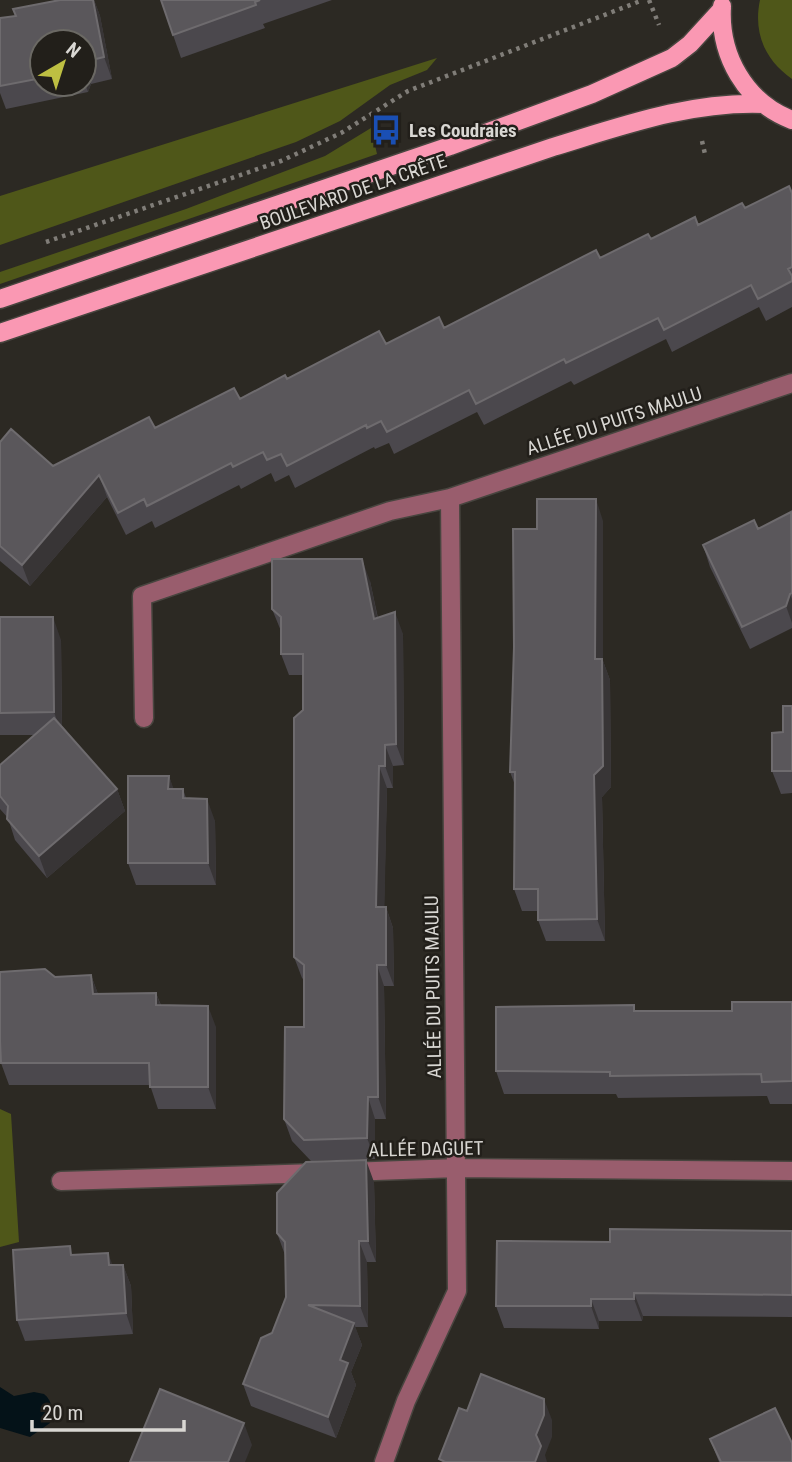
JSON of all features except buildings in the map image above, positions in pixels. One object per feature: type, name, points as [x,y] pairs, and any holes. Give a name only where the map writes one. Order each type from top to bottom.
[{"type":"main road","name":"BOULEVARD DE LA CRÊTE","points":[[722,5],[725,45],[730,62],[751,92],[764,104],[792,120]]},
{"type":"main road","name":"BOULEVARD DE LA CRÊTE","points":[[0,299],[450,146],[592,94],[672,58],[690,44],[722,5]]},
{"type":"main road","name":"BOULEVARD DE LA CRÊTE","points":[[0,333],[540,151],[641,120],[717,104],[764,104]]},
{"type":"street","name":"ALLÉE DU PUITS MAULU","points":[[144,718],[142,596],[390,511],[450,498],[792,383]]},
{"type":"street","name":"ALLÉE DU PUITS MAULU","points":[[384,1462],[406,1401],[457,1291],[450,498]]},
{"type":"street","name":"ALLÉE DAGUET","points":[[61,1181],[457,1168],[792,1171]]},
{"type":"path","points":[[38,245],[281,161],[341,133],[408,91],[643,0]]},
{"type":"green space","points":[[760,0],[792,0],[792,79],[775,63],[763,45],[758,24]]},
{"type":"green space","points":[[437,58],[427,70],[390,85],[340,121],[296,142],[0,245],[0,196]]},
{"type":"green space","points":[[371,128],[377,154],[0,284],[0,272],[186,209],[325,156]]},
{"type":"green space","points":[[0,1109],[11,1114],[19,1242],[0,1247]]},
{"type":"shaded area","points":[[0,1387],[14,1396],[34,1392],[44,1394],[52,1407],[50,1423],[30,1437],[0,1428]]},
{"type":"place","name":"Les Coudraies","points":[[386,130]]}]
